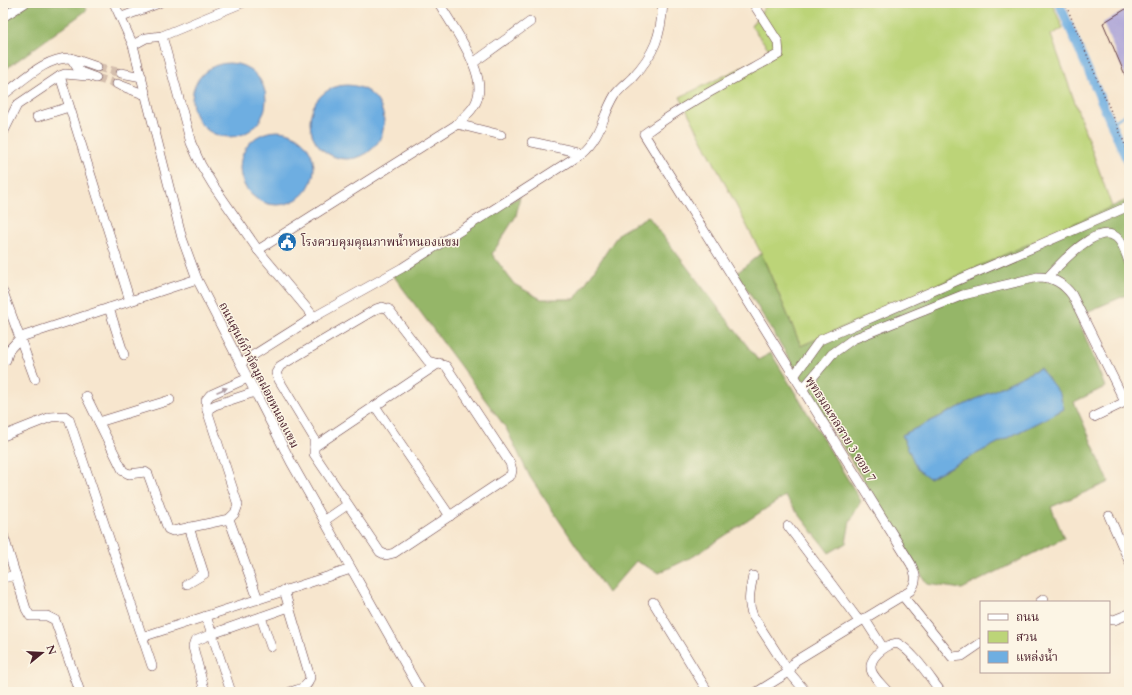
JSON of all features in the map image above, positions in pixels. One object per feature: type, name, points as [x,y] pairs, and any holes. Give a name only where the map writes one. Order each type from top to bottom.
[{"type":"street","points":[[3,17],[25,3]]},
{"type":"street","name":"ถนนศูนย์กำจัดมูลฝอยหนองแขม","points":[[114,3],[122,17],[133,45],[182,238],[197,278],[255,392],[324,521],[421,692]]},
{"type":"street","points":[[133,45],[146,38],[162,36],[242,3]]},
{"type":"street","points":[[258,250],[457,124],[470,112],[478,96],[478,78],[472,63],[439,3]]},
{"type":"street","points":[[447,18],[448,3]]},
{"type":"street","points":[[241,363],[314,318],[402,268],[582,154],[593,144],[598,135],[615,94],[648,60],[662,27],[663,3]]},
{"type":"street","name":"พุทธมณฑลสาย 3 ซอย 7","points":[[755,3],[755,6],[778,42],[780,54],[715,87],[678,110],[644,134],[911,564],[916,575],[915,584],[910,591],[861,619],[795,661],[789,672],[757,692]]},
{"type":"street","points":[[122,17],[131,8],[156,4]]},
{"type":"street","points":[[472,63],[530,22]]},
{"type":"street","points":[[162,36],[191,143],[213,185],[258,250],[314,318]]},
{"type":"street","points":[[71,58],[80,72],[86,76]]},
{"type":"street","points":[[3,95],[54,60],[71,58],[97,67]]},
{"type":"street","points":[[121,73],[142,78]]},
{"type":"street","points":[[3,133],[7,128],[17,105],[60,76],[65,74],[96,78]]},
{"type":"street","points":[[60,76],[130,301]]},
{"type":"street","points":[[117,84],[146,95]]},
{"type":"street","points":[[37,118],[69,107]]},
{"type":"street","points":[[457,124],[501,135]]},
{"type":"street","points":[[532,142],[582,154]]},
{"type":"street","points":[[794,376],[820,340],[1129,206]]},
{"type":"street","points":[[1048,277],[1080,246],[1101,235],[1109,234],[1116,237],[1125,251],[1129,262]]},
{"type":"street","points":[[802,390],[832,354],[853,339],[963,296],[1038,277],[1048,277],[1064,285],[1072,295],[1127,402],[1094,417]]},
{"type":"street","points":[[6,360],[9,350],[21,337],[197,278]]},
{"type":"street","points":[[3,292],[21,337],[35,379]]},
{"type":"street","points":[[109,308],[124,355]]},
{"type":"street","points":[[382,308],[388,309],[428,361],[446,366],[510,463],[512,470],[511,475],[394,553],[386,555],[380,552],[348,505],[314,454],[314,447],[314,438],[309,428],[279,380],[276,372],[280,366],[376,309],[382,308]]},
{"type":"street","points":[[314,447],[439,363]]},
{"type":"street","points":[[86,396],[123,470],[129,474],[145,472],[148,474],[168,529],[173,531],[229,519],[235,513],[238,505],[207,410],[206,400],[210,395],[248,378]]},
{"type":"street","points":[[207,410],[255,392]]},
{"type":"street","points":[[99,422],[170,400]]},
{"type":"street","points":[[375,406],[450,516]]},
{"type":"street","points":[[3,436],[52,417],[65,416],[69,420],[152,666]]},
{"type":"street","points":[[324,521],[348,505]]},
{"type":"street","points":[[1109,516],[1129,561]]},
{"type":"street","points":[[229,519],[258,599]]},
{"type":"street","points":[[788,526],[883,648]]},
{"type":"street","points":[[187,584],[204,574],[189,528]]},
{"type":"street","points":[[3,534],[26,609],[30,616],[47,616],[55,620],[80,692]]},
{"type":"street","points":[[142,637],[350,569]]},
{"type":"street","points":[[3,578],[16,575]]},
{"type":"street","points":[[753,576],[749,599],[753,616],[789,672],[806,692]]},
{"type":"street","points":[[284,590],[310,677],[309,682],[304,688],[290,692]]},
{"type":"street","points":[[902,595],[948,654],[952,657],[962,656],[980,644]]},
{"type":"street","points":[[653,602],[708,692]]},
{"type":"street","points":[[205,692],[193,647],[195,641],[289,607]]},
{"type":"street","points":[[1110,620],[1114,620],[1129,614]]},
{"type":"street","points":[[206,616],[231,692]]},
{"type":"street","points":[[261,617],[271,647]]},
{"type":"street","points":[[888,692],[871,671],[870,665],[872,659],[883,648],[892,644],[902,646],[941,692]]},
{"type":"path","points":[[1065,3],[1129,154]]},
{"type":"green space","points":[[3,3],[83,3],[87,10],[3,71]]},
{"type":"green space","points":[[768,3],[1052,3],[1063,28],[1051,35],[1112,207],[801,346],[761,253],[680,97],[772,53],[751,26]]},
{"type":"green space","points":[[520,196],[516,216],[492,254],[514,284],[541,299],[575,299],[619,233],[648,216],[758,360],[771,353],[861,501],[850,521],[846,543],[829,553],[785,496],[694,556],[659,573],[636,561],[608,593],[530,477],[506,428],[393,275]]},
{"type":"green space","points":[[1129,199],[1129,294],[1077,316],[1105,387],[1074,402],[1109,482],[1051,507],[1064,538],[962,589],[927,584],[737,273],[761,253],[801,346]],"holes":[[[1040,368],[1064,409],[929,478],[902,435]]]},
{"type":"water","points":[[222,63],[236,63],[250,69],[260,79],[266,93],[266,107],[260,121],[250,131],[236,137],[222,137],[208,131],[198,121],[192,107],[192,93],[198,79],[208,69]]},
{"type":"water","points":[[340,85],[354,85],[368,91],[378,101],[384,115],[384,129],[378,143],[368,153],[354,159],[340,159],[326,153],[316,143],[310,129],[310,115],[316,101],[326,91]]},
{"type":"water","points":[[270,131],[284,131],[298,137],[308,147],[314,161],[314,175],[308,189],[298,199],[284,205],[270,205],[256,199],[246,189],[240,175],[240,161],[246,147],[256,137]]},
{"type":"water","points":[[1040,368],[1060,394],[1064,409],[929,478],[917,469],[902,435]]},
{"type":"building","points":[[1129,7],[1129,84],[1103,23]]},
{"type":"waterway","points":[[1059,3],[1129,165]]},
{"type":"waterway","points":[[1111,123],[1129,112]]},
{"type":"tunnel","points":[[97,67],[121,73]]},
{"type":"tunnel","points":[[96,78],[117,84]]},
{"type":"place","name":"โรงควบคุมคุณภาพน้ำหนองแขม","points":[[287,242]]}]
